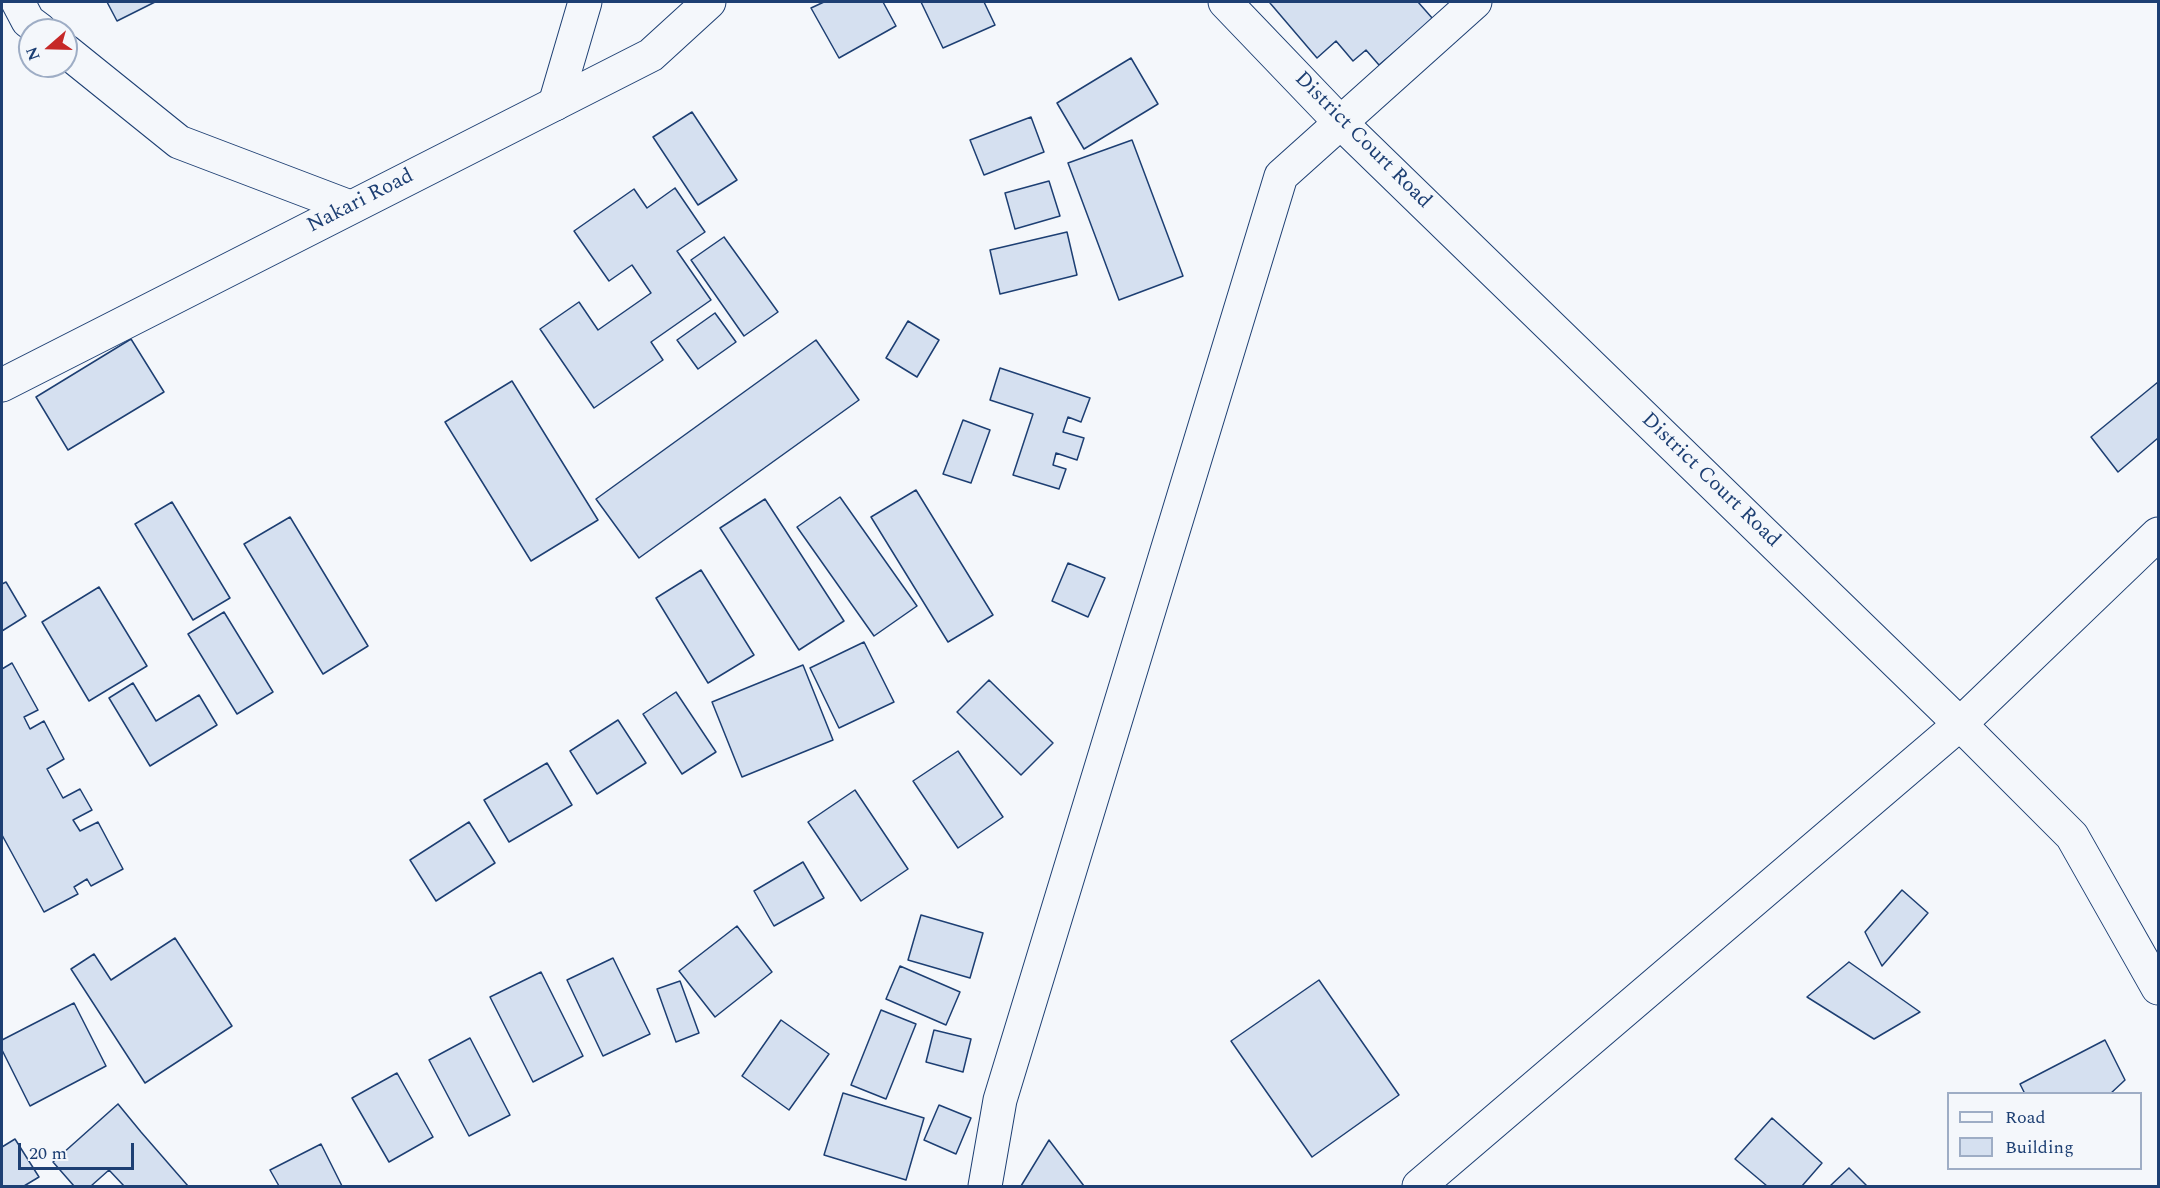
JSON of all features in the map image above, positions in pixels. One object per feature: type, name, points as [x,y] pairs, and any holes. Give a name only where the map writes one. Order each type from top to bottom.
[{"type":"street","points":[[18,2],[26,18]]},
{"type":"street","points":[[555,104],[585,2]]},
{"type":"street","name":"Nakari Road","points":[[2,385],[651,55],[709,2]]},
{"type":"street","name":"District Court Road","points":[[1226,2],[1340,122],[1960,724],[2072,836],[2158,988]]},
{"type":"street","points":[[985,1186],[999,1100],[1281,176],[1475,2]]},
{"type":"street","points":[[78,61],[179,142],[350,207]]},
{"type":"street","points":[[1419,1186],[1960,724],[2158,534]]},
{"type":"building","points":[[107,2],[155,2],[117,21]]},
{"type":"building","points":[[824,2],[883,2],[896,26],[839,58],[811,8]]},
{"type":"building","points":[[921,2],[984,2],[995,25],[943,48]]},
{"type":"building","points":[[1271,2],[1418,2],[1433,19],[1379,65],[1366,50],[1353,61],[1336,41],[1317,58]]},
{"type":"building","points":[[1131,58],[1158,104],[1084,149],[1057,103]]},
{"type":"building","points":[[692,112],[737,180],[698,205],[653,137]]},
{"type":"building","points":[[1031,117],[1044,152],[984,175],[970,140]]},
{"type":"building","points":[[1132,140],[1183,276],[1119,300],[1068,163]]},
{"type":"building","points":[[1049,181],[1060,216],[1015,229],[1005,193]]},
{"type":"building","points":[[675,188],[705,232],[677,251],[711,300],[651,342],[663,360],[594,408],[540,329],[579,302],[598,330],[651,293],[632,265],[609,281],[574,231],[634,189],[647,208]]},
{"type":"building","points":[[1067,232],[1077,275],[1000,294],[990,250]]},
{"type":"building","points":[[724,237],[778,312],[744,336],[691,260]]},
{"type":"building","points":[[715,313],[736,342],[698,369],[677,340]]},
{"type":"building","points":[[908,321],[939,340],[917,377],[886,358]]},
{"type":"building","points":[[131,339],[164,392],[68,450],[36,397]]},
{"type":"building","points":[[816,340],[859,400],[639,558],[596,499]]},
{"type":"building","points":[[1000,368],[1090,398],[1081,422],[1068,417],[1063,432],[1084,438],[1077,460],[1056,453],[1053,465],[1066,469],[1059,489],[1013,475],[1033,414],[990,400]]},
{"type":"building","points":[[512,381],[598,520],[531,561],[445,422]]},
{"type":"building","points":[[2158,382],[2158,438],[2118,472],[2091,437]]},
{"type":"building","points":[[963,420],[990,430],[971,483],[943,474]]},
{"type":"building","points":[[916,490],[993,615],[948,642],[871,517]]},
{"type":"building","points":[[840,497],[917,606],[874,636],[797,527]]},
{"type":"building","points":[[765,499],[844,621],[799,650],[720,528]]},
{"type":"building","points":[[172,502],[230,598],[193,620],[135,524]]},
{"type":"building","points":[[290,517],[368,646],[323,674],[244,544]]},
{"type":"building","points":[[1068,563],[1105,578],[1088,617],[1052,601]]},
{"type":"building","points":[[701,570],[754,655],[708,683],[656,598]]},
{"type":"building","points":[[6,582],[26,616],[2,631],[2,584]]},
{"type":"building","points":[[99,587],[147,666],[89,701],[42,622]]},
{"type":"building","points":[[224,612],[273,692],[237,714],[188,634]]},
{"type":"building","points":[[864,642],[894,702],[839,728],[810,668]]},
{"type":"building","points":[[12,663],[38,710],[24,717],[30,729],[44,721],[64,759],[47,769],[63,798],[80,789],[92,810],[73,820],[80,831],[98,822],[123,869],[91,886],[87,879],[74,887],[78,894],[44,912],[2,835],[2,669]]},
{"type":"building","points":[[803,665],[833,740],[742,777],[712,702]]},
{"type":"building","points":[[989,680],[1053,743],[1021,775],[957,712]]},
{"type":"building","points":[[133,683],[156,721],[199,695],[217,725],[150,766],[109,698]]},
{"type":"building","points":[[676,692],[716,752],[682,774],[643,714]]},
{"type":"building","points":[[618,720],[646,763],[597,794],[570,751]]},
{"type":"building","points":[[958,751],[1003,817],[958,848],[913,781]]},
{"type":"building","points":[[547,763],[572,805],[509,842],[484,800]]},
{"type":"building","points":[[855,790],[908,869],[861,901],[808,822]]},
{"type":"building","points":[[469,822],[495,863],[436,901],[410,860]]},
{"type":"building","points":[[803,862],[824,898],[774,926],[754,891]]},
{"type":"building","points":[[1902,890],[1928,913],[1882,966],[1865,932]]},
{"type":"building","points":[[921,915],[983,933],[970,978],[908,960]]},
{"type":"building","points":[[737,926],[772,972],[715,1017],[679,971]]},
{"type":"building","points":[[175,938],[232,1026],[145,1083],[71,969],[94,954],[111,980]]},
{"type":"building","points":[[613,958],[650,1034],[603,1056],[567,980]]},
{"type":"building","points":[[1849,962],[1920,1012],[1874,1039],[1807,997]]},
{"type":"building","points":[[900,966],[960,992],[946,1025],[886,999]]},
{"type":"building","points":[[541,972],[583,1056],[533,1082],[490,997]]},
{"type":"building","points":[[1319,980],[1399,1095],[1312,1157],[1231,1041]]},
{"type":"building","points":[[680,981],[699,1033],[676,1042],[657,989]]},
{"type":"building","points":[[74,1003],[106,1066],[30,1106],[2,1050],[2,1040]]},
{"type":"building","points":[[881,1010],[916,1024],[886,1099],[851,1085]]},
{"type":"building","points":[[781,1020],[829,1054],[789,1110],[742,1076]]},
{"type":"building","points":[[934,1030],[971,1039],[963,1072],[926,1062]]},
{"type":"building","points":[[470,1038],[510,1115],[469,1136],[429,1060]]},
{"type":"building","points":[[2105,1040],[2125,1080],[2112,1092],[2024,1092],[2020,1084]]},
{"type":"building","points":[[397,1073],[433,1137],[389,1162],[352,1098]]},
{"type":"building","points":[[843,1093],[924,1118],[906,1180],[824,1155]]},
{"type":"building","points":[[118,1104],[188,1186],[124,1186],[109,1170],[91,1186],[74,1186],[53,1162]]},
{"type":"building","points":[[939,1105],[971,1118],[956,1154],[924,1140]]},
{"type":"building","points":[[1772,1118],[1822,1163],[1802,1186],[1767,1186],[1735,1159]]},
{"type":"building","points":[[15,1139],[39,1177],[24,1186],[2,1186],[2,1147]]},
{"type":"building","points":[[1049,1140],[1084,1186],[1021,1186]]},
{"type":"building","points":[[321,1144],[342,1186],[279,1186],[270,1170]]},
{"type":"building","points":[[1849,1168],[1867,1186],[1830,1186]]}]
